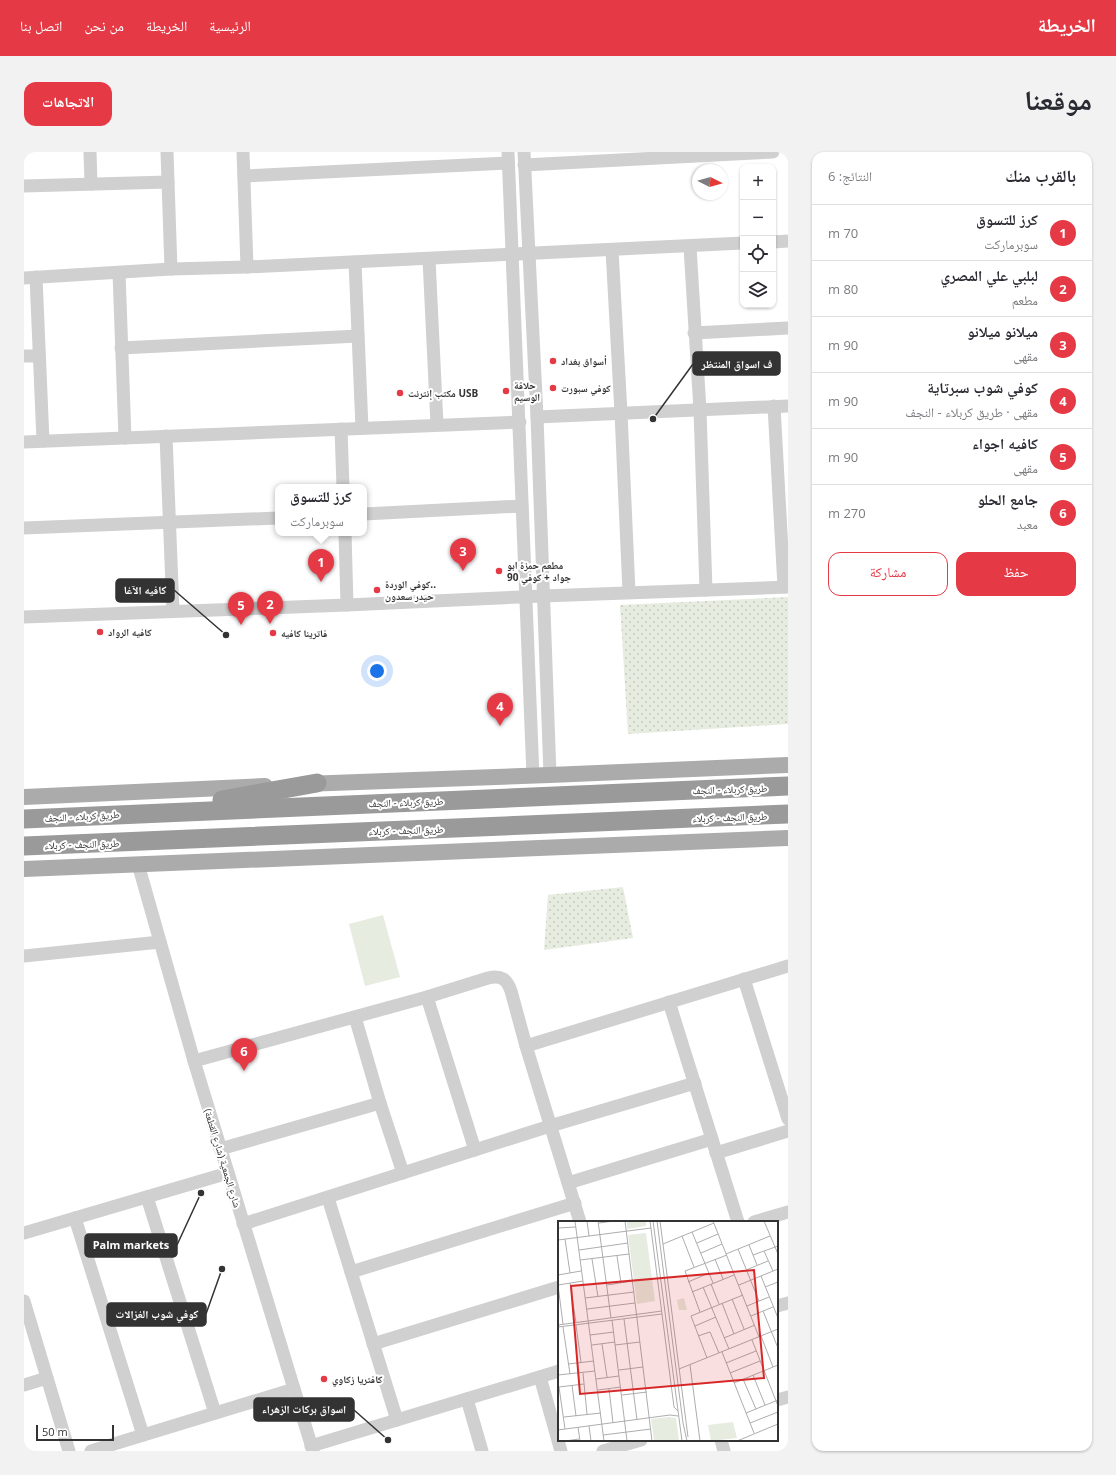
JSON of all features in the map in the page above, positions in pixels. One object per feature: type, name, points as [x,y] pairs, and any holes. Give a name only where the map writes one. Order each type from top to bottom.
[{"type":"highway","points":[[151,813],[317,783]]},
{"type":"highway","name":"طريق کربلاء - النجف","points":[[24,819],[788,786]]},
{"type":"highway","name":"طريق النجف - کربلاء","points":[[24,846],[788,814]]},
{"type":"main road","points":[[24,797],[317,783],[533,776],[788,765]]},
{"type":"main road","points":[[24,869],[788,838]]},
{"type":"street","points":[[90,152],[90,184]]},
{"type":"street","points":[[167,152],[171,269]]},
{"type":"street","points":[[243,152],[247,267]]},
{"type":"street","points":[[550,775],[537,417],[524,158],[773,152]]},
{"type":"street","points":[[244,176],[508,158],[520,422],[533,776]]},
{"type":"street","points":[[24,186],[168,182]]},
{"type":"street","points":[[512,237],[519,240],[528,237]]},
{"type":"street","points":[[776,242],[788,241]]},
{"type":"street","points":[[43,441],[39,356],[30,277],[171,269],[247,267],[740,244]]},
{"type":"street","points":[[690,247],[694,334],[700,410],[706,590]]},
{"type":"street","points":[[612,250],[629,592]]},
{"type":"street","points":[[429,259],[437,425]]},
{"type":"street","points":[[355,262],[362,428]]},
{"type":"street","points":[[513,272],[521,268],[529,271]]},
{"type":"street","points":[[119,273],[125,438]]},
{"type":"street","points":[[694,334],[788,328]]},
{"type":"street","points":[[121,348],[358,336]]},
{"type":"street","points":[[24,356],[39,356]]},
{"type":"street","points":[[24,617],[786,587],[783,503],[774,406]]},
{"type":"street","points":[[537,417],[788,406]]},
{"type":"street","points":[[24,442],[520,422]]},
{"type":"street","points":[[341,429],[343,484]]},
{"type":"street","points":[[166,436],[173,611]]},
{"type":"street","points":[[367,514],[522,506]]},
{"type":"street","points":[[24,528],[275,518]]},
{"type":"street","points":[[345,536],[347,605]]},
{"type":"street","points":[[525,572],[534,576],[542,573]]},
{"type":"street","name":"شارع الجمعية (شارع القطعة)","points":[[138,864],[194,1062],[312,1448]]},
{"type":"street","points":[[24,956],[160,942]]},
{"type":"street","points":[[526,1046],[788,966]]},
{"type":"street","points":[[194,1062],[427,997],[495,976],[504,978],[508,983],[580,1221]]},
{"type":"street","points":[[744,980],[788,1120]]},
{"type":"street","points":[[427,997],[475,1150]]},
{"type":"street","points":[[670,1002],[738,1221]]},
{"type":"street","points":[[355,1017],[380,1103],[403,1174]]},
{"type":"street","points":[[243,1224],[550,1126],[695,1083]]},
{"type":"street","points":[[220,1149],[380,1103]]},
{"type":"street","points":[[716,1152],[788,1131]]},
{"type":"street","points":[[568,1183],[712,1139]]},
{"type":"street","points":[[24,1233],[228,1174]]},
{"type":"street","points":[[148,1197],[215,1413]]},
{"type":"street","points":[[328,1198],[397,1420]]},
{"type":"street","points":[[351,1272],[574,1203]]},
{"type":"street","points":[[757,1221],[788,1212]]},
{"type":"street","points":[[75,1218],[143,1435]]},
{"type":"street","points":[[373,1344],[558,1286]]},
{"type":"street","points":[[778,1306],[788,1303]]},
{"type":"street","points":[[25,1305],[69,1451]]},
{"type":"street","points":[[312,1448],[397,1420],[558,1371]]},
{"type":"street","points":[[540,1377],[558,1440]]},
{"type":"street","points":[[24,1385],[47,1378]]},
{"type":"street","points":[[91,1451],[294,1389]]},
{"type":"street","points":[[778,1400],[788,1397]]},
{"type":"street","points":[[467,1399],[482,1451]]},
{"type":"street","points":[[558,1441],[561,1451]]},
{"type":"street","points":[[603,1451],[638,1441]]},
{"type":"street","points":[[721,1441],[724,1451]]},
{"type":"shaded area","points":[[788,597],[788,724],[628,734],[620,605]]},
{"type":"shaded area","points":[[623,887],[633,938],[544,950],[548,895]]},
{"type":"shaded area","points":[[383,915],[400,977],[365,986],[349,924]]},
{"type":"place","name":"أسواق بغداد","points":[[553,361]]},
{"type":"place","name":"كوفي سبورت","points":[[553,388]]},
{"type":"place","name":"حلاقة الوسيم","points":[[506,391]]},
{"type":"place","name":"مكتب إنترنت USB","points":[[400,393]]},
{"type":"place","name":"ف اسواق المنتظر","points":[[653,419]]},
{"type":"place","name":"ميلانو ميلانو","points":[[463,571]]},
{"type":"place","name":"مطعم حمزة ابو جواد + كوفي 90","points":[[499,571]]},
{"type":"place","name":"كرز للتسوق","points":[[321,582]]},
{"type":"place","name":"كوفي الوردة.. حيدر سعدون","points":[[377,590]]},
{"type":"place","name":"لبلبي علي المصري","points":[[270,624]]},
{"type":"place","name":"كافيه اجواء","points":[[241,625]]},
{"type":"place","name":"كافيه الرواد","points":[[100,632]]},
{"type":"place","name":"فاترينا كافيه","points":[[273,633]]},
{"type":"place","name":"كافيه الآغا","points":[[226,635]]},
{"type":"place","name":"كوفي شوب سبرتاية","points":[[500,726]]},
{"type":"place","name":"جامع الحلو","points":[[244,1071]]},
{"type":"place","name":"Palm markets","points":[[201,1193]]},
{"type":"place","name":"كوفي شوب الغزالات","points":[[222,1269]]},
{"type":"place","name":"كافتريا زكاوي","points":[[324,1379]]},
{"type":"place","name":"اسواق بركات الزهراء","points":[[388,1440]]}]
